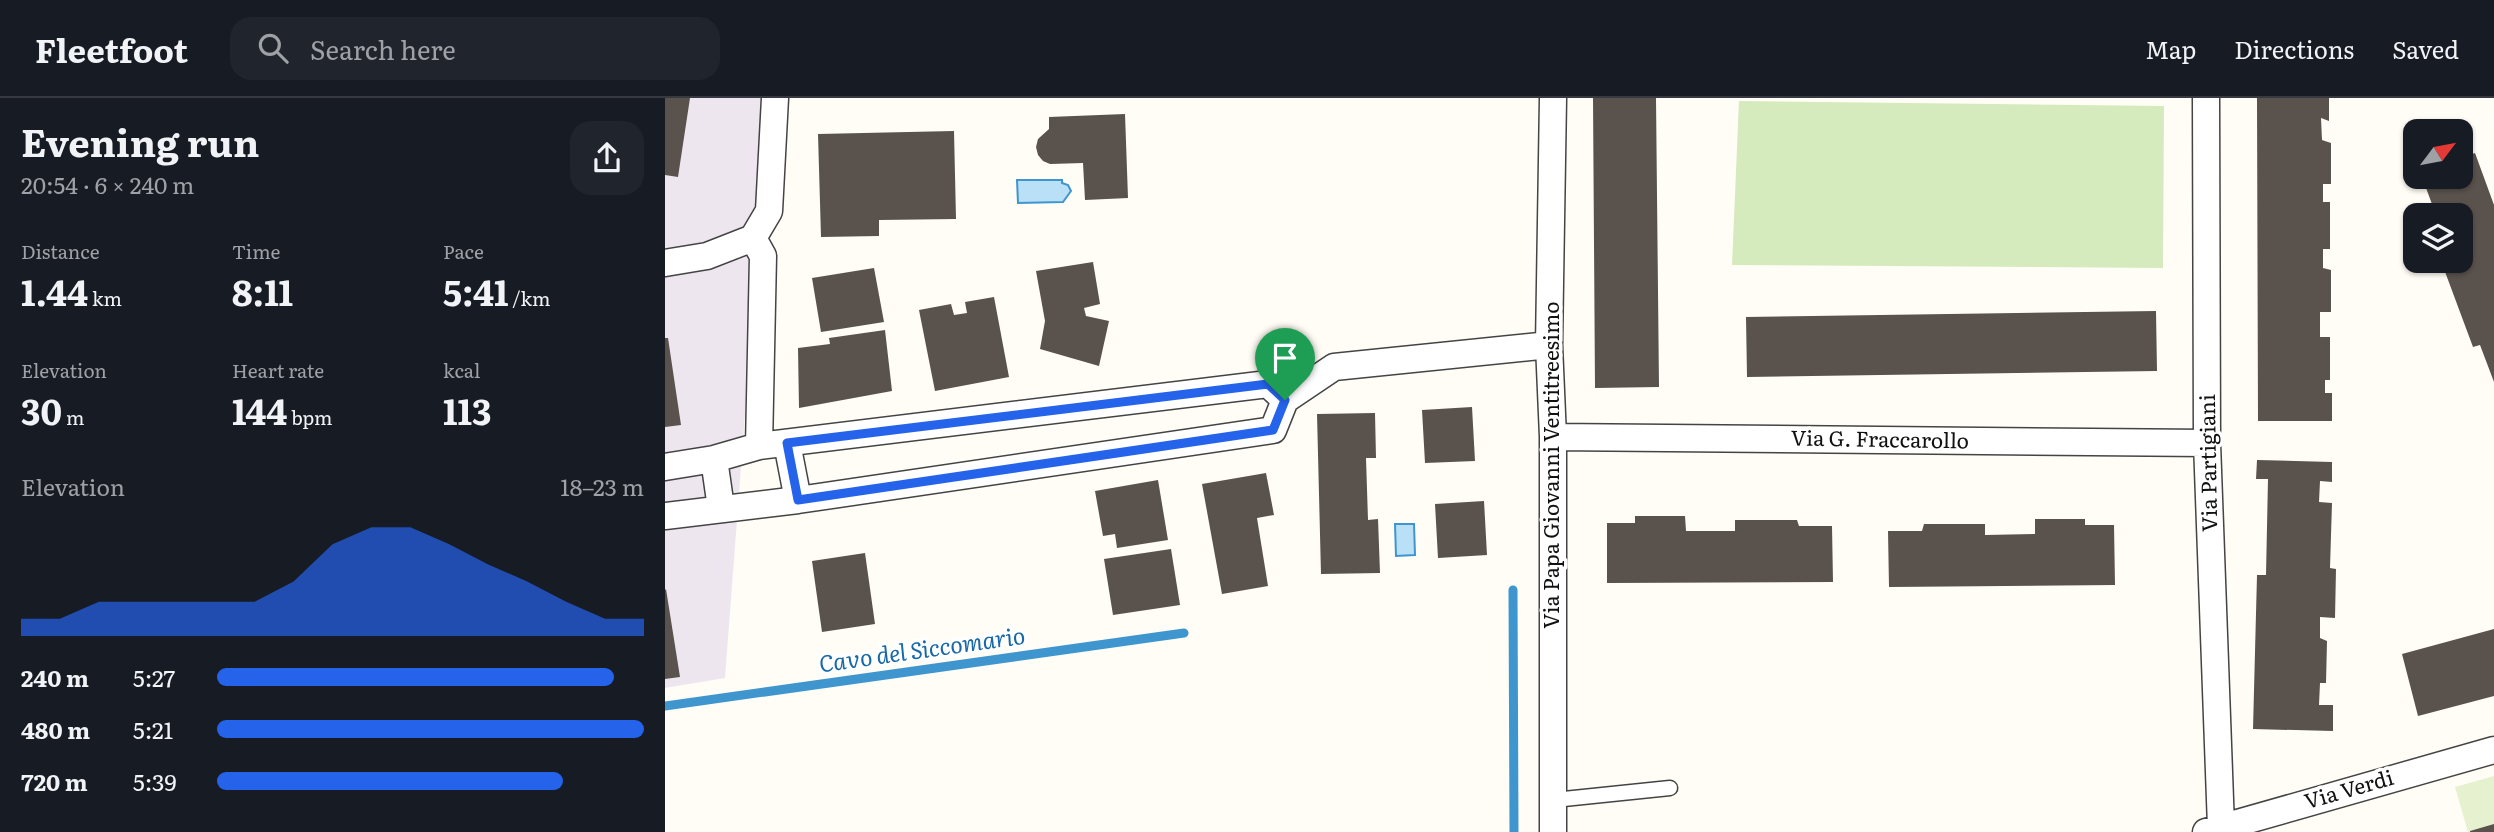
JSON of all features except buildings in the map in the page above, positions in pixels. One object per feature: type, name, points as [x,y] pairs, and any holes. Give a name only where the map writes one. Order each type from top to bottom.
[{"type":"street","points":[[665,262],[707,256],[754,238],[769,211],[775,98]]},
{"type":"street","name":"Via Papa Giovanni Ventitreesimo","points":[[1553,98],[1549,345],[1553,437],[1553,832]]},
{"type":"street","name":"Via Partigiani","points":[[2206,98],[2207,443],[2213,830]]},
{"type":"street","points":[[754,238],[763,256],[759,446]]},
{"type":"street","points":[[665,516],[798,500],[1273,430],[1285,400],[1334,367],[1549,345]]},
{"type":"street","points":[[665,467],[714,459],[759,446],[1268,384],[1285,400]]},
{"type":"street","name":"Via G. Fraccarollo","points":[[1553,437],[2207,443]]},
{"type":"street","points":[[787,443],[798,500]]},
{"type":"street","points":[[714,459],[721,508]]},
{"type":"street","name":"Via Verdi","points":[[2213,830],[2494,750]]},
{"type":"lane","points":[[1553,800],[1670,788]]},
{"type":"shaded area","points":[[665,98],[769,98],[725,678],[665,688]]},
{"type":"green space","points":[[1739,101],[2164,106],[2163,268],[1732,265]]},
{"type":"green space","points":[[2494,776],[2494,832],[2468,832],[2455,787]]},
{"type":"water","points":[[1017,180],[1062,180],[1071,191],[1063,202],[1018,203]]},
{"type":"water","points":[[1395,524],[1414,524],[1415,555],[1396,556]]},
{"type":"waterway","points":[[1513,590],[1514,832]]},
{"type":"waterway","name":"Cavo del Siccomario","points":[[665,706],[1184,633]]},
{"type":"route","points":[[1268,384],[1285,400],[1273,430],[798,500],[787,443],[1268,384]]}]
